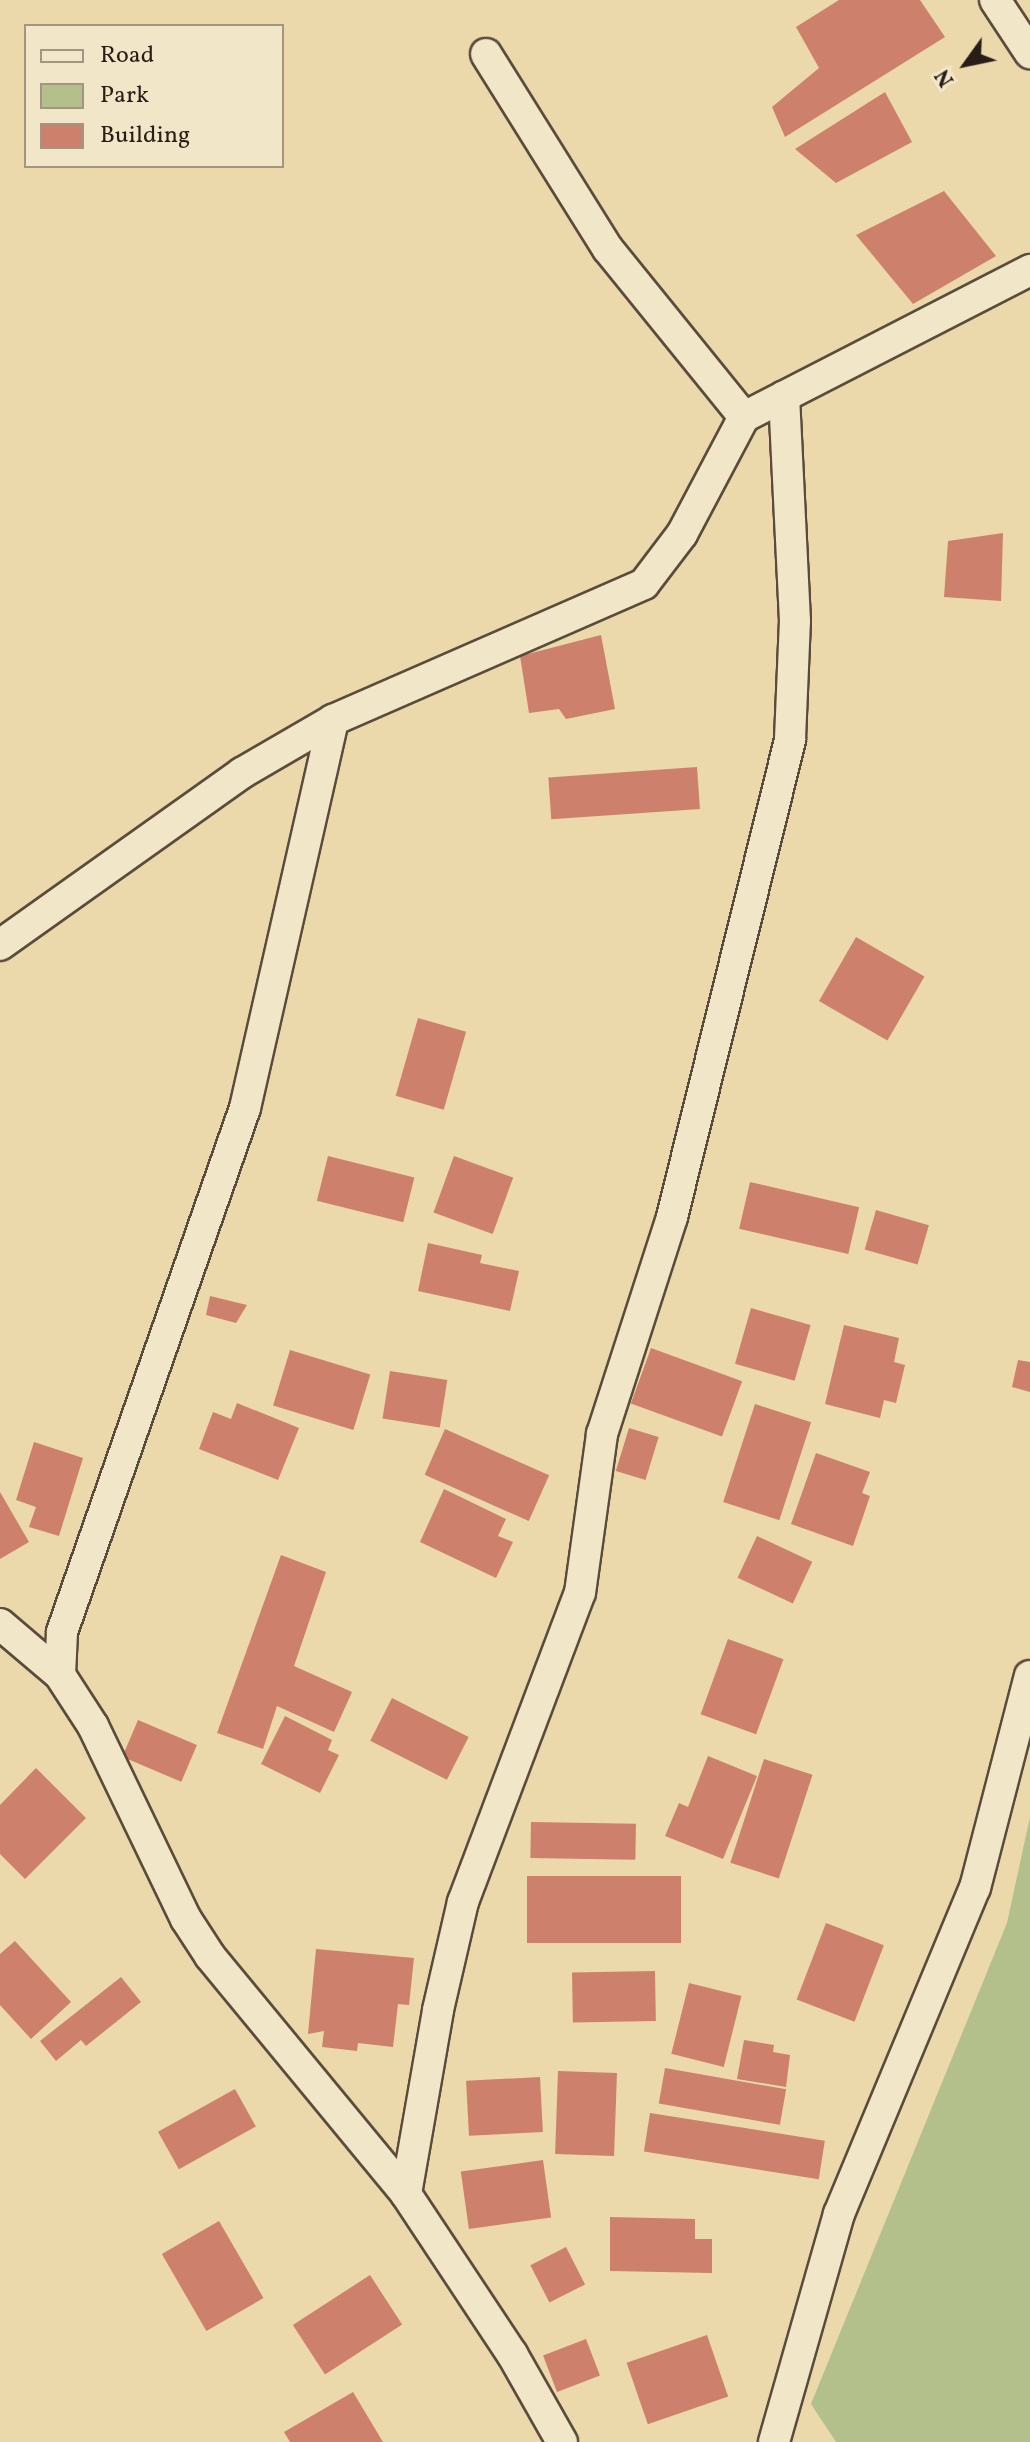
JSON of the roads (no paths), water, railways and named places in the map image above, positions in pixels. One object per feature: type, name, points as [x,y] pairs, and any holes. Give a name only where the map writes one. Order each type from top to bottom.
[{"type":"street","points":[[995,0],[1030,53]]},
{"type":"street","points":[[486,54],[608,249],[744,417]]},
{"type":"street","points":[[0,945],[242,773],[333,720],[644,584],[682,534],[744,417],[1030,270]]},
{"type":"street","points":[[406,2194],[438,2010],[463,1902],[580,1593],[602,1434],[672,1217],[790,739],[795,621],[784,396]]},
{"type":"street","points":[[60,1675],[62,1632],[245,1108],[333,720]]},
{"type":"street","points":[[0,1624],[60,1675],[93,1726],[186,1919],[210,1956],[406,2194],[512,2354],[562,2442]]},
{"type":"street","points":[[774,2442],[839,2214],[975,1888],[1030,1676]]}]
